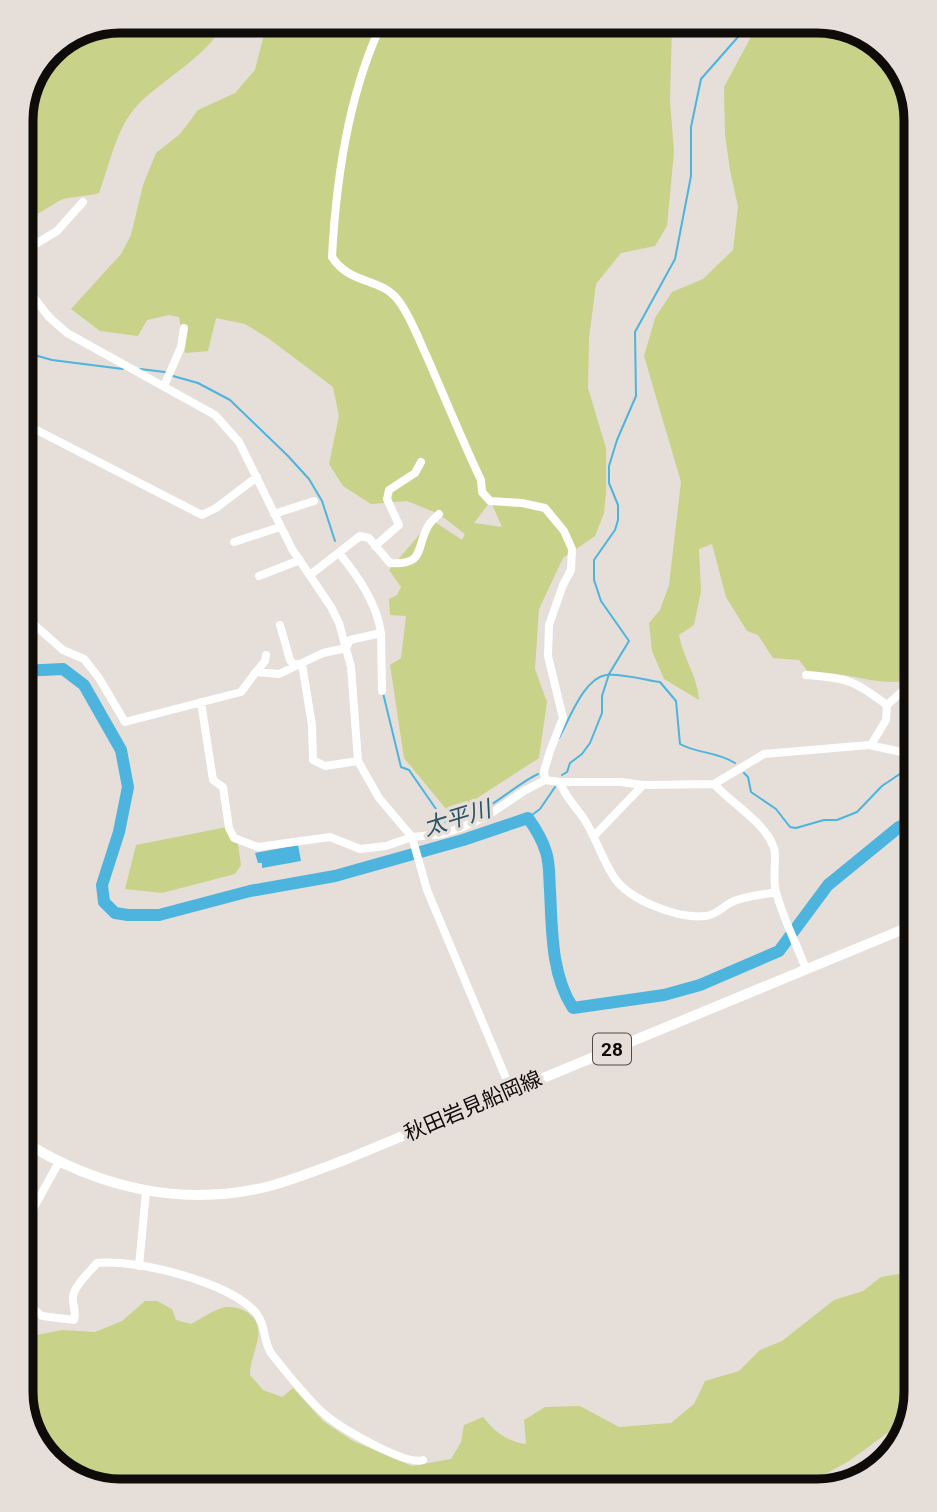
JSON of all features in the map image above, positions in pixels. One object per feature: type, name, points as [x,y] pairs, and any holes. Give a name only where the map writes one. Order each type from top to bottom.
[{"type":"main road","name":"秋田岩見船岡線","points":[[33,1147],[92,1177],[146,1192],[196,1195],[264,1187],[347,1159],[904,929]]},
{"type":"street","points":[[377,33],[366,58],[354,103],[341,177],[332,257],[342,270],[390,291],[399,300],[411,321],[481,480],[482,492],[490,501],[522,503],[545,509],[564,531],[572,549],[571,570],[563,585],[548,631],[549,664],[563,718],[544,771],[545,780]]},
{"type":"street","points":[[33,246],[57,231],[83,202]]},
{"type":"street","points":[[33,296],[56,324],[139,372],[168,379],[215,415],[239,442],[280,527],[331,607],[346,648],[355,691],[358,761],[379,798],[412,839],[419,868],[511,1090]]},
{"type":"street","points":[[168,379],[181,347],[184,328]]},
{"type":"street","points":[[33,428],[202,514],[216,508],[257,477]]},
{"type":"street","points":[[375,546],[399,525],[387,499],[389,490],[415,473],[421,462]]},
{"type":"street","points":[[274,514],[314,501]]},
{"type":"street","points":[[310,575],[360,536],[369,538],[390,563],[413,560],[418,557],[427,528],[439,514]]},
{"type":"street","points":[[234,542],[280,527]]},
{"type":"street","points":[[339,553],[364,589],[377,616],[382,691]]},
{"type":"street","points":[[259,576],[300,560]]},
{"type":"street","points":[[33,623],[63,650],[84,659],[99,678],[125,722],[241,692],[265,661],[266,655]]},
{"type":"street","points":[[281,625],[290,660],[293,664],[302,664]]},
{"type":"street","points":[[346,648],[350,640],[380,633]]},
{"type":"street","points":[[256,672],[279,674],[323,653],[346,648]]},
{"type":"street","points":[[302,664],[312,725],[313,760],[326,766],[358,761]]},
{"type":"street","points":[[806,675],[849,680],[865,688],[887,705]]},
{"type":"street","points":[[871,745],[886,720],[887,705],[904,690]]},
{"type":"street","points":[[201,702],[213,779],[223,787],[229,828],[234,838],[258,847],[330,837],[360,849],[442,834],[487,816],[545,780],[643,785],[714,784],[764,754],[871,745],[904,752]]},
{"type":"street","points":[[560,782],[564,795],[580,812],[594,836],[612,876],[634,897],[675,913],[705,916],[714,914],[737,900],[776,892]]},
{"type":"street","points":[[714,784],[752,818],[773,847],[776,892],[806,969]]},
{"type":"street","points":[[594,836],[643,785]]},
{"type":"street","points":[[33,1209],[59,1162]]},
{"type":"street","points":[[139,1266],[146,1192]]},
{"type":"street","points":[[33,1309],[42,1316],[74,1320],[75,1290],[97,1263],[113,1261],[201,1280],[233,1294],[257,1314],[266,1332],[270,1350],[327,1416],[353,1434],[397,1457],[418,1462],[423,1460]]},
{"type":"green space","points":[[218,33],[198,55],[144,99],[128,117],[99,193],[64,199],[33,215],[33,115],[42,82],[51,67],[63,55],[92,38],[109,34]]},
{"type":"green space","points":[[262,33],[672,33],[670,101],[674,152],[667,226],[655,246],[621,253],[596,284],[589,338],[588,388],[606,448],[604,513],[595,536],[563,558],[539,609],[535,669],[547,702],[539,758],[451,815],[404,758],[390,665],[401,658],[406,616],[390,615],[389,599],[397,595],[401,587],[389,570],[432,520],[462,540],[465,534],[439,514],[407,501],[371,504],[343,486],[329,464],[339,416],[333,387],[245,324],[216,318],[208,351],[185,353],[179,317],[169,315],[147,320],[138,336],[100,331],[71,309],[121,254],[131,235],[143,185],[156,153],[180,134],[198,110],[235,93],[255,70]],"holes":[[[491,502],[502,527],[474,523]]]},
{"type":"green space","points":[[757,33],[822,33],[855,42],[874,55],[889,72],[902,103],[904,680],[891,682],[839,674],[809,673],[799,660],[773,658],[758,635],[747,631],[726,597],[712,544],[699,549],[701,591],[694,625],[679,635],[696,683],[699,700],[664,679],[652,651],[649,623],[660,610],[669,585],[681,482],[644,356],[655,318],[672,292],[703,279],[733,250],[738,207],[725,135],[724,87],[751,37]]},
{"type":"green space","points":[[227,827],[238,844],[241,865],[235,874],[162,893],[125,889],[136,845]]},
{"type":"green space","points":[[904,1273],[904,1392],[901,1414],[896,1427],[849,1461],[817,1479],[115,1479],[82,1470],[63,1457],[42,1430],[34,1403],[33,1336],[62,1330],[95,1332],[122,1321],[145,1301],[157,1301],[172,1309],[176,1320],[191,1324],[218,1309],[233,1307],[245,1311],[257,1324],[258,1337],[250,1375],[263,1390],[282,1397],[293,1388],[323,1421],[353,1441],[412,1466],[451,1459],[461,1442],[464,1425],[483,1417],[502,1435],[526,1444],[524,1420],[545,1407],[580,1406],[619,1427],[671,1423],[694,1404],[705,1381],[739,1371],[760,1350],[782,1341],[834,1300],[863,1291],[881,1277]]},
{"type":"water","points":[[298,845],[301,861],[262,868],[262,863],[258,863],[255,853]]},
{"type":"waterway","points":[[562,775],[590,743],[602,713],[602,696],[609,674],[629,641],[601,601],[594,580],[594,560],[615,530],[618,520],[618,505],[609,483],[609,466],[636,396],[635,332],[675,259],[691,176],[691,127],[701,79],[741,33]]},
{"type":"waterway","points":[[33,355],[52,360],[123,369]]},
{"type":"waterway","points":[[140,369],[165,372]]},
{"type":"waterway","points":[[173,376],[198,383],[230,400],[288,456],[309,479],[322,501],[335,541]]},
{"type":"waterway","name":"太平川","points":[[33,670],[63,669],[84,685],[121,750],[128,787],[119,832],[102,885],[104,902],[115,913],[159,915],[250,891],[335,876],[463,840],[528,818],[541,838],[547,857],[554,951],[560,981],[573,1008],[664,995],[700,985],[779,951],[828,885],[904,825]]},
{"type":"waterway","points":[[559,738],[578,701],[591,684],[606,675],[626,676],[660,682],[676,701],[680,744],[735,763]]},
{"type":"waterway","points":[[383,693],[401,767],[409,770],[445,822],[457,821],[481,811],[538,774]]},
{"type":"waterway","points":[[744,773],[748,777],[751,792],[776,809],[790,827],[796,828],[824,820],[837,820],[857,812],[882,786],[904,771]]},
{"type":"waterway","points":[[528,818],[540,809],[555,787]]}]
